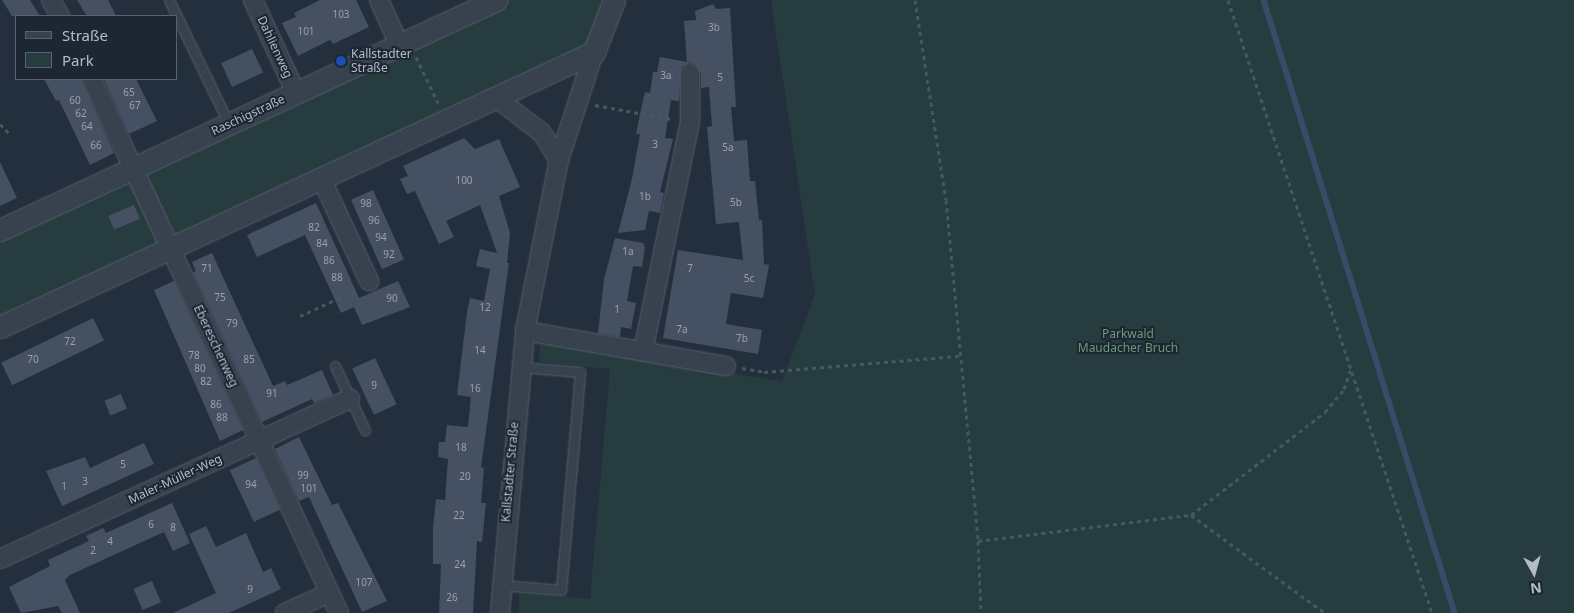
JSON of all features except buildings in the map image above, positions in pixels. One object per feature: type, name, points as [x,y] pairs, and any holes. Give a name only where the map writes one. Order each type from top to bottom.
[{"type":"street","points":[[51,0],[59,15]]},
{"type":"street","name":"Dahlienweg","points":[[253,0],[296,93]]},
{"type":"street","points":[[379,0],[399,44]]},
{"type":"street","name":"Raschigstraße","points":[[0,230],[496,0]]},
{"type":"street","points":[[0,327],[594,52],[614,0]]},
{"type":"street","name":"Kallstadter Straße","points":[[500,613],[500,585],[524,331],[559,160],[594,52]]},
{"type":"street","points":[[643,351],[690,122],[690,73]]},
{"type":"street","name":"Ebereschenweg","points":[[92,80],[339,613]]},
{"type":"street","points":[[495,97],[542,133],[559,160]]},
{"type":"street","points":[[321,178],[369,281]]},
{"type":"street","points":[[524,331],[726,366]]},
{"type":"street","name":"Maler-Müller-Weg","points":[[0,559],[350,399]]},
{"type":"street","points":[[285,613],[329,593]]},
{"type":"lane","points":[[169,0],[176,15]]},
{"type":"lane","points":[[178,19],[229,124]]},
{"type":"lane","points":[[335,366],[365,430]]},
{"type":"lane","points":[[500,585],[561,590],[580,372],[520,367]]},
{"type":"path","points":[[915,0],[946,200],[978,541],[981,613]]},
{"type":"path","points":[[1228,0],[1352,366],[1432,613]]},
{"type":"path","points":[[419,35],[423,44],[412,50],[441,109],[429,115],[434,125]]},
{"type":"path","points":[[618,109],[690,122]]},
{"type":"path","points":[[0,124],[9,133]]},
{"type":"path","points":[[300,316],[362,287],[369,281]]},
{"type":"path","points":[[726,366],[764,372],[960,356]]},
{"type":"path","points":[[978,541],[1191,514],[1325,412],[1344,389],[1352,366]]},
{"type":"path","points":[[1191,514],[1325,613]]},
{"type":"green space","points":[[496,0],[614,0],[594,52],[0,327],[0,230]]},
{"type":"green space","name":"Parkwald Maudacher Bruch","points":[[771,0],[1574,0],[1574,613],[519,613],[519,593],[590,599],[610,369],[539,362],[540,343],[782,381],[815,294]]},
{"type":"waterway","points":[[1264,0],[1455,613]]},
{"type":"place","name":"Kallstadter Straße","points":[[341,61]]}]
